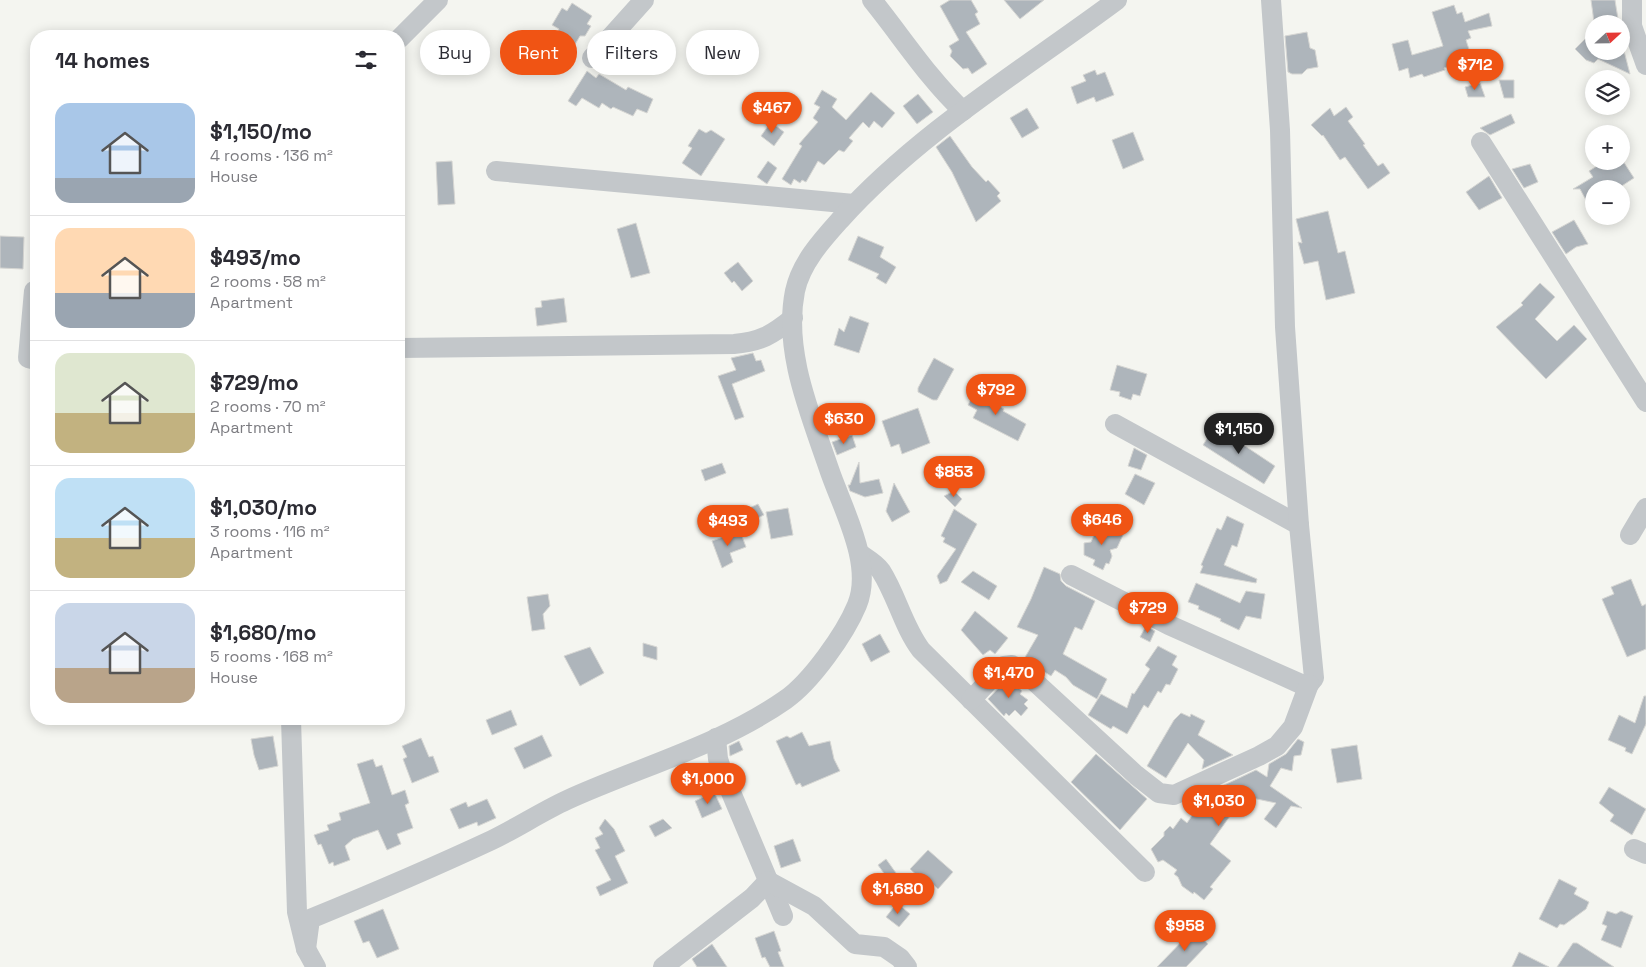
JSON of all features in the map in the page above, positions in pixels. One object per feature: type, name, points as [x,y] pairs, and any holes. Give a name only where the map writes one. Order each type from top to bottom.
[{"type":"street","points":[[405,33],[438,0]]},
{"type":"street","points":[[617,30],[644,0]]},
{"type":"street","points":[[872,0],[932,78],[963,111]]},
{"type":"street","points":[[303,916],[495,839],[537,814],[569,799],[716,738],[755,719],[788,698],[808,680],[847,626],[859,601],[862,578],[860,554],[829,470],[797,367],[793,318],[795,290],[810,257],[854,204],[923,141],[1117,0]]},
{"type":"street","points":[[971,700],[999,670],[1004,666],[1012,665],[1034,680],[1151,787],[1159,793],[1174,795],[1277,746],[1293,727],[1309,684],[1314,678],[1299,525],[1285,327],[1280,130],[1271,0]]},
{"type":"street","points":[[1632,0],[1632,26],[1646,65]]},
{"type":"street","points":[[1481,142],[1646,402]]},
{"type":"street","points":[[496,171],[854,204]]},
{"type":"street","points":[[405,348],[734,344],[760,340],[769,336],[793,318]]},
{"type":"street","points":[[30,336],[28,358],[30,358]]},
{"type":"street","points":[[1115,424],[1299,525]]},
{"type":"street","points":[[1630,535],[1646,508]]},
{"type":"street","points":[[860,554],[873,562],[880,571],[908,630],[921,650],[1144,872]]},
{"type":"street","points":[[1071,575],[1178,629],[1300,684],[1309,684]]},
{"type":"street","points":[[290,725],[306,948],[316,967]]},
{"type":"street","points":[[716,738],[718,759],[722,771],[783,916]]},
{"type":"street","points":[[662,967],[752,898],[768,881]]},
{"type":"street","points":[[768,881],[814,906],[856,944],[884,947],[900,958],[907,967]]},
{"type":"building","points":[[950,0],[971,0],[978,12],[975,14],[980,24],[966,32],[987,64],[972,74],[968,68],[963,69],[950,56],[952,51],[949,46],[959,40],[940,6]]},
{"type":"building","points":[[1004,0],[1044,0],[1020,19]]},
{"type":"building","points":[[1591,0],[1615,0],[1617,15],[1593,15]]},
{"type":"building","points":[[572,3],[592,16],[587,24],[591,26],[589,30],[585,36],[580,36],[577,41],[577,30],[558,30],[552,25],[562,8],[567,11]]},
{"type":"building","points":[[1454,5],[1457,14],[1462,12],[1465,22],[1489,13],[1492,26],[1468,31],[1471,38],[1466,40],[1472,59],[1424,77],[1422,74],[1410,78],[1408,68],[1399,71],[1392,44],[1408,40],[1412,55],[1443,46],[1432,12]]},
{"type":"building","points":[[1307,32],[1310,48],[1315,50],[1318,67],[1307,69],[1302,74],[1292,74],[1288,72],[1285,36]]},
{"type":"building","points":[[1585,39],[1585,59],[1575,49]]},
{"type":"building","points":[[1586,60],[1597,60],[1594,63]]},
{"type":"building","points":[[1600,60],[1626,60],[1629,70],[1621,70]]},
{"type":"building","points":[[1095,70],[1097,75],[1105,72],[1114,95],[1096,102],[1094,97],[1077,104],[1071,87],[1086,81],[1083,75]]},
{"type":"building","points":[[587,71],[587,75],[592,75],[596,78],[601,75],[626,90],[628,87],[653,99],[647,113],[637,109],[633,116],[613,107],[611,109],[602,103],[599,108],[582,98],[576,106],[568,101]]},
{"type":"building","points":[[1499,80],[1514,80],[1514,98],[1504,98]]},
{"type":"building","points":[[1480,83],[1485,97],[1468,97],[1465,87]]},
{"type":"building","points":[[822,90],[837,99],[832,107],[846,120],[871,92],[895,113],[882,128],[874,121],[869,128],[863,122],[849,138],[853,141],[844,152],[839,150],[824,165],[818,161],[806,182],[802,180],[800,183],[794,179],[791,185],[782,179],[802,146],[799,144],[818,122],[813,118],[820,107],[814,104]]},
{"type":"building","points":[[918,94],[933,112],[917,124],[903,106]]},
{"type":"building","points":[[1346,107],[1353,117],[1348,121],[1365,144],[1363,145],[1378,166],[1383,163],[1390,173],[1368,189],[1345,157],[1340,160],[1323,135],[1311,125],[1330,108],[1334,116]]},
{"type":"building","points":[[1027,108],[1039,128],[1022,138],[1010,118]]},
{"type":"building","points":[[1511,114],[1515,123],[1490,135],[1480,128]]},
{"type":"building","points":[[771,122],[784,132],[774,146],[761,136]]},
{"type":"building","points":[[699,129],[706,133],[711,130],[725,139],[701,176],[682,163],[692,148],[688,146]]},
{"type":"building","points":[[1133,132],[1144,160],[1123,169],[1112,140]]},
{"type":"building","points":[[950,136],[972,167],[1000,193],[997,196],[1001,201],[976,222],[952,172],[936,147]]},
{"type":"building","points":[[452,161],[455,204],[438,205],[436,162]]},
{"type":"building","points":[[768,161],[777,168],[767,184],[757,177]]},
{"type":"building","points":[[1530,164],[1538,182],[1524,188],[1512,169]]},
{"type":"building","points":[[1629,170],[1634,178],[1630,181],[1588,180],[1593,177],[1589,171]]},
{"type":"building","points":[[1489,176],[1502,198],[1479,210],[1466,192]]},
{"type":"building","points":[[1585,182],[1585,198],[1580,189],[1573,189]]},
{"type":"building","points":[[1328,211],[1338,253],[1345,251],[1355,293],[1326,300],[1318,261],[1304,264],[1298,242],[1302,243],[1296,219]]},
{"type":"building","points":[[1574,220],[1588,244],[1576,247],[1566,254],[1552,232]]},
{"type":"building","points":[[636,223],[650,273],[631,278],[617,229]]},
{"type":"building","points":[[0,236],[24,237],[23,269],[0,268]]},
{"type":"building","points":[[858,236],[884,247],[880,257],[896,267],[886,284],[876,278],[879,274],[848,260]]},
{"type":"building","points":[[738,262],[753,281],[742,291],[724,273]]},
{"type":"building","points":[[1540,283],[1555,297],[1535,319],[1557,341],[1574,325],[1587,339],[1546,379],[1496,327],[1523,305],[1521,303]]},
{"type":"building","points":[[564,298],[567,322],[537,326],[535,308],[542,307],[541,301]]},
{"type":"building","points":[[850,316],[869,323],[859,353],[834,345],[839,328],[844,332]]},
{"type":"building","points":[[753,353],[756,361],[761,360],[765,371],[732,384],[744,417],[735,420],[718,376],[736,370],[731,358]]},
{"type":"building","points":[[934,358],[954,369],[937,400],[933,400],[918,392],[918,388]]},
{"type":"building","points":[[1117,365],[1147,374],[1140,396],[1133,394],[1131,400],[1119,396],[1120,392],[1110,390]]},
{"type":"building","points":[[976,390],[990,397],[988,400],[1004,409],[1003,411],[1026,424],[1018,441],[973,418],[977,410],[968,405]]},
{"type":"building","points":[[918,408],[930,443],[902,454],[899,444],[891,447],[882,421]]},
{"type":"building","points":[[1215,426],[1275,466],[1264,484],[1203,445]]},
{"type":"building","points":[[852,435],[856,447],[837,455],[832,442]]},
{"type":"building","points":[[1134,448],[1147,455],[1141,470],[1128,466]]},
{"type":"building","points":[[859,462],[860,483],[879,479],[883,493],[865,497],[850,491],[848,485],[850,485]]},
{"type":"building","points":[[722,463],[726,473],[705,481],[701,470]]},
{"type":"building","points":[[1135,474],[1155,483],[1144,505],[1125,494]]},
{"type":"building","points":[[894,483],[910,512],[892,522],[886,511]]},
{"type":"building","points":[[954,491],[962,499],[955,507],[944,496]]},
{"type":"building","points":[[758,504],[764,515],[751,521],[745,510]]},
{"type":"building","points":[[788,508],[793,535],[771,539],[766,512]]},
{"type":"building","points":[[954,509],[977,524],[947,581],[940,584],[937,576],[956,549],[943,542],[945,538],[941,536]]},
{"type":"building","points":[[1227,516],[1244,524],[1237,547],[1232,545],[1224,565],[1257,579],[1256,583],[1200,573],[1203,566],[1201,565],[1217,528],[1221,530]]},
{"type":"building","points":[[1099,524],[1123,535],[1117,548],[1110,550],[1112,556],[1109,564],[1106,563],[1103,570],[1093,565],[1095,560],[1084,555],[1084,543],[1091,542]]},
{"type":"building","points":[[740,531],[746,547],[730,553],[733,562],[722,568],[712,541]]},
{"type":"building","points":[[1044,567],[1060,574],[1061,581],[1066,586],[1095,601],[1082,630],[1075,627],[1063,654],[1107,679],[1097,699],[1073,685],[1066,677],[1055,670],[1051,676],[1024,659],[1038,635],[1017,627]]},
{"type":"building","points":[[973,571],[997,586],[989,600],[961,582]]},
{"type":"building","points":[[1631,579],[1642,606],[1646,604],[1646,649],[1627,657],[1602,599],[1614,594],[1611,587]]},
{"type":"building","points":[[1196,583],[1240,603],[1246,591],[1265,594],[1261,619],[1246,616],[1239,630],[1220,621],[1221,619],[1198,609],[1199,606],[1188,602]]},
{"type":"building","points":[[548,594],[550,606],[543,614],[545,629],[532,631],[527,597]]},
{"type":"building","points":[[975,611],[1008,638],[995,654],[990,650],[983,655],[961,630]]},
{"type":"building","points":[[1146,626],[1155,631],[1150,642],[1140,637]]},
{"type":"building","points":[[880,634],[890,652],[871,662],[862,644]]},
{"type":"building","points":[[643,643],[657,647],[657,660],[643,656]]},
{"type":"building","points":[[1158,646],[1177,656],[1172,665],[1178,669],[1170,685],[1166,684],[1161,693],[1158,691],[1148,708],[1144,705],[1127,734],[1113,726],[1111,729],[1088,715],[1101,694],[1127,708],[1132,693],[1134,694],[1150,669],[1145,665]]},
{"type":"building","points":[[590,647],[604,673],[580,686],[564,656]]},
{"type":"building","points":[[1009,677],[1022,691],[1020,694],[1028,700],[1024,704],[1028,708],[1021,716],[1015,710],[1009,716],[1006,713],[1004,716],[988,699]]},
{"type":"building","points":[[1644,696],[1646,696],[1646,724],[1632,754],[1625,751],[1626,748],[1608,740],[1619,715],[1635,723]]},
{"type":"building","points":[[511,710],[517,725],[492,735],[486,720]]},
{"type":"building","points":[[1181,713],[1190,717],[1191,714],[1205,721],[1198,735],[1233,755],[1202,769],[1204,760],[1188,743],[1166,778],[1147,766],[1174,720]]},
{"type":"building","points":[[802,732],[809,746],[830,741],[834,759],[840,771],[802,787],[800,783],[796,785],[776,741],[787,736],[790,738]]},
{"type":"building","points":[[542,735],[552,756],[524,769],[514,748]]},
{"type":"building","points":[[273,736],[278,766],[259,770],[251,739]]},
{"type":"building","points":[[421,738],[429,757],[433,756],[439,772],[412,783],[403,759],[407,757],[402,746]]},
{"type":"building","points":[[1298,739],[1304,742],[1301,755],[1294,756],[1292,771],[1281,768],[1270,786],[1302,808],[1291,806],[1276,828],[1264,819],[1276,803],[1252,798],[1248,800],[1232,791],[1224,811],[1230,816],[1210,844],[1231,861],[1210,887],[1213,889],[1204,900],[1182,886],[1178,877],[1174,874],[1177,870],[1163,860],[1158,862],[1151,849],[1164,836],[1164,832],[1170,826],[1173,829],[1181,818],[1187,823],[1200,804],[1204,807],[1218,788],[1256,770],[1267,777],[1269,764],[1286,754]]},
{"type":"building","points":[[739,741],[743,750],[730,756],[729,746]]},
{"type":"building","points":[[1357,745],[1362,779],[1337,783],[1331,749]]},
{"type":"building","points":[[1096,754],[1147,799],[1120,830],[1071,782]]},
{"type":"building","points":[[373,759],[376,767],[382,765],[392,795],[405,790],[409,803],[405,805],[413,828],[397,834],[401,844],[387,850],[378,830],[353,839],[345,846],[350,860],[334,866],[333,862],[329,864],[321,844],[318,845],[314,835],[329,830],[327,825],[341,820],[339,813],[370,803],[357,764]]},
{"type":"building","points":[[1609,787],[1646,809],[1632,835],[1610,821],[1614,815],[1599,803]]},
{"type":"building","points":[[714,792],[722,809],[702,818],[695,801]]},
{"type":"building","points":[[487,799],[496,818],[478,826],[477,822],[459,829],[450,809],[466,802],[468,807]]},
{"type":"building","points":[[605,819],[614,829],[625,851],[615,856],[628,883],[600,896],[596,887],[611,880],[595,850],[600,848],[595,838],[603,834],[599,828]]},
{"type":"building","points":[[663,819],[672,828],[655,837],[649,826]]},
{"type":"building","points":[[793,839],[801,861],[781,868],[774,846]]},
{"type":"building","points":[[928,850],[953,872],[938,889],[926,878],[921,879],[910,869]]},
{"type":"building","points":[[886,859],[906,887],[898,893],[878,865]]},
{"type":"building","points":[[1559,879],[1577,888],[1574,894],[1589,902],[1586,909],[1564,925],[1560,924],[1557,928],[1539,919]]},
{"type":"building","points":[[897,903],[910,914],[899,927],[886,917]]},
{"type":"building","points":[[383,909],[399,949],[377,958],[369,941],[363,943],[354,921]]},
{"type":"building","points":[[1607,911],[1616,914],[1621,911],[1633,916],[1621,948],[1601,940],[1607,926],[1602,924]]},
{"type":"building","points":[[1193,930],[1208,944],[1186,967],[1157,967]]},
{"type":"building","points":[[774,931],[781,951],[778,952],[784,967],[770,967],[765,957],[762,958],[755,938]]},
{"type":"building","points":[[1573,943],[1577,943],[1614,967],[1557,967]]},
{"type":"building","points":[[712,944],[727,967],[697,967],[692,959]]},
{"type":"building","points":[[1519,952],[1549,967],[1512,967]]}]
